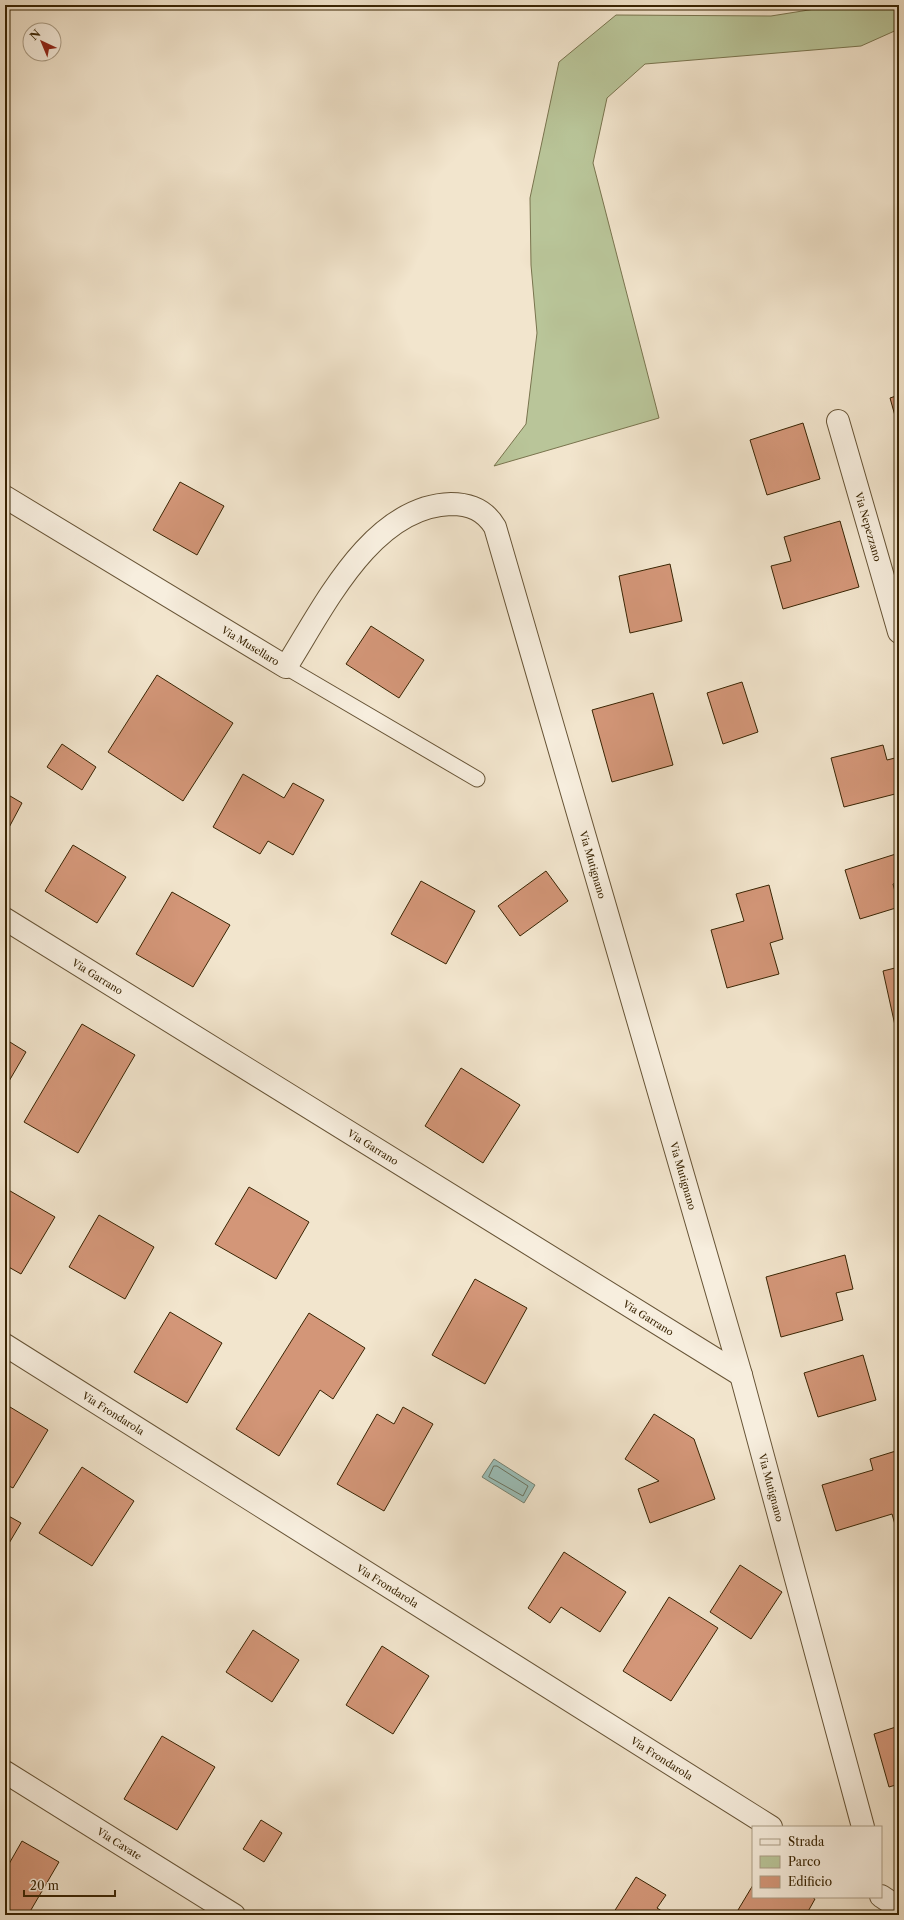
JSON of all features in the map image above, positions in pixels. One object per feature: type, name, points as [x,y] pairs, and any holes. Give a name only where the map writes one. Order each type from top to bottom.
[{"type":"street","name":"Via Nepezzano","points":[[838,421],[899,632]]},
{"type":"street","name":"Via Musellaro","points":[[5,497],[286,667],[346,573],[376,538],[392,525],[404,518],[430,508],[456,504],[478,509],[495,527]]},
{"type":"street","name":"Via Mutignano","points":[[495,527],[740,1375],[863,1826]]},
{"type":"street","name":"Via Garrano","points":[[5,919],[740,1375]]},
{"type":"street","name":"Via Frondarola","points":[[5,1345],[769,1826]]},
{"type":"street","name":"Via Cavate","points":[[5,1772],[234,1915]]},
{"type":"lane","points":[[286,667],[477,778]]},
{"type":"green space","points":[[840,5],[899,5],[899,29],[861,46],[645,64],[607,98],[593,163],[659,418],[494,466],[526,424],[537,333],[531,265],[530,198],[559,62],[616,15],[771,16]]},
{"type":"water","points":[[494,1459],[535,1485],[524,1503],[482,1477]]},
{"type":"building","points":[[899,395],[899,430],[890,398]]},
{"type":"building","points":[[803,423],[820,479],[767,495],[750,440]]},
{"type":"building","points":[[180,482],[224,506],[197,555],[153,530]]},
{"type":"building","points":[[840,521],[859,587],[783,609],[771,566],[791,561],[784,537]]},
{"type":"building","points":[[670,564],[682,621],[630,633],[619,576]]},
{"type":"building","points":[[371,626],[424,660],[399,698],[346,664]]},
{"type":"building","points":[[157,675],[233,723],[183,801],[108,752]]},
{"type":"building","points":[[742,682],[758,732],[723,744],[707,693]]},
{"type":"building","points":[[653,693],[673,765],[612,782],[592,710]]},
{"type":"building","points":[[62,744],[96,767],[82,790],[47,767]]},
{"type":"building","points":[[883,745],[887,760],[899,757],[899,793],[844,807],[831,758]]},
{"type":"building","points":[[243,774],[284,798],[293,783],[324,800],[293,855],[268,841],[260,854],[213,827]]},
{"type":"building","points":[[5,793],[22,803],[5,835]]},
{"type":"building","points":[[73,845],[126,877],[97,923],[45,891]]},
{"type":"building","points":[[899,853],[899,882],[893,884],[899,907],[860,919],[845,870]]},
{"type":"building","points":[[546,871],[568,901],[520,936],[498,906]]},
{"type":"building","points":[[421,881],[475,911],[446,964],[391,934]]},
{"type":"building","points":[[769,885],[783,939],[770,943],[779,974],[727,988],[711,930],[744,921],[736,894]]},
{"type":"building","points":[[172,892],[230,925],[193,987],[136,954]]},
{"type":"building","points":[[899,967],[899,1038],[898,1039],[883,971]]},
{"type":"building","points":[[82,1024],[135,1055],[78,1153],[24,1122]]},
{"type":"building","points":[[5,1039],[26,1052],[5,1088]]},
{"type":"building","points":[[461,1068],[520,1105],[483,1163],[425,1126]]},
{"type":"building","points":[[249,1187],[309,1222],[276,1279],[215,1244]]},
{"type":"building","points":[[5,1188],[55,1217],[21,1274],[5,1265]]},
{"type":"building","points":[[99,1215],[154,1247],[125,1299],[69,1267]]},
{"type":"building","points":[[845,1255],[853,1289],[836,1293],[843,1320],[781,1337],[766,1277]]},
{"type":"building","points":[[475,1279],[527,1308],[485,1384],[432,1355]]},
{"type":"building","points":[[170,1312],[222,1343],[187,1403],[134,1372]]},
{"type":"building","points":[[309,1313],[365,1348],[333,1399],[320,1390],[279,1456],[236,1429]]},
{"type":"building","points":[[863,1355],[876,1400],[818,1417],[804,1373]]},
{"type":"building","points":[[10,1407],[48,1430],[13,1488],[5,1484],[5,1415]]},
{"type":"building","points":[[403,1407],[433,1424],[384,1511],[337,1484],[377,1414],[394,1424]]},
{"type":"building","points":[[654,1414],[694,1439],[715,1499],[650,1523],[638,1489],[659,1481],[625,1459]]},
{"type":"building","points":[[899,1450],[899,1527],[896,1528],[892,1514],[836,1531],[822,1485],[873,1470],[870,1459]]},
{"type":"building","points":[[82,1467],[134,1501],[92,1566],[39,1533]]},
{"type":"building","points":[[5,1514],[21,1523],[5,1550]]},
{"type":"building","points":[[564,1552],[626,1592],[600,1632],[561,1607],[550,1623],[528,1608]]},
{"type":"building","points":[[740,1565],[782,1592],[751,1639],[710,1612]]},
{"type":"building","points":[[669,1597],[718,1628],[671,1701],[623,1671]]},
{"type":"building","points":[[253,1630],[299,1660],[272,1702],[226,1672]]},
{"type":"building","points":[[382,1646],[429,1676],[393,1734],[346,1705]]},
{"type":"building","points":[[899,1726],[899,1784],[889,1787],[874,1734]]},
{"type":"building","points":[[162,1736],[215,1767],[177,1830],[124,1799]]},
{"type":"building","points":[[261,1820],[282,1833],[264,1862],[243,1849]]},
{"type":"building","points":[[22,1841],[59,1862],[28,1915],[5,1915],[5,1871]]},
{"type":"building","points":[[636,1877],[666,1895],[657,1908],[668,1915],[612,1915]]},
{"type":"building","points":[[752,1887],[752,1898],[815,1899],[806,1915],[735,1915]]}]
